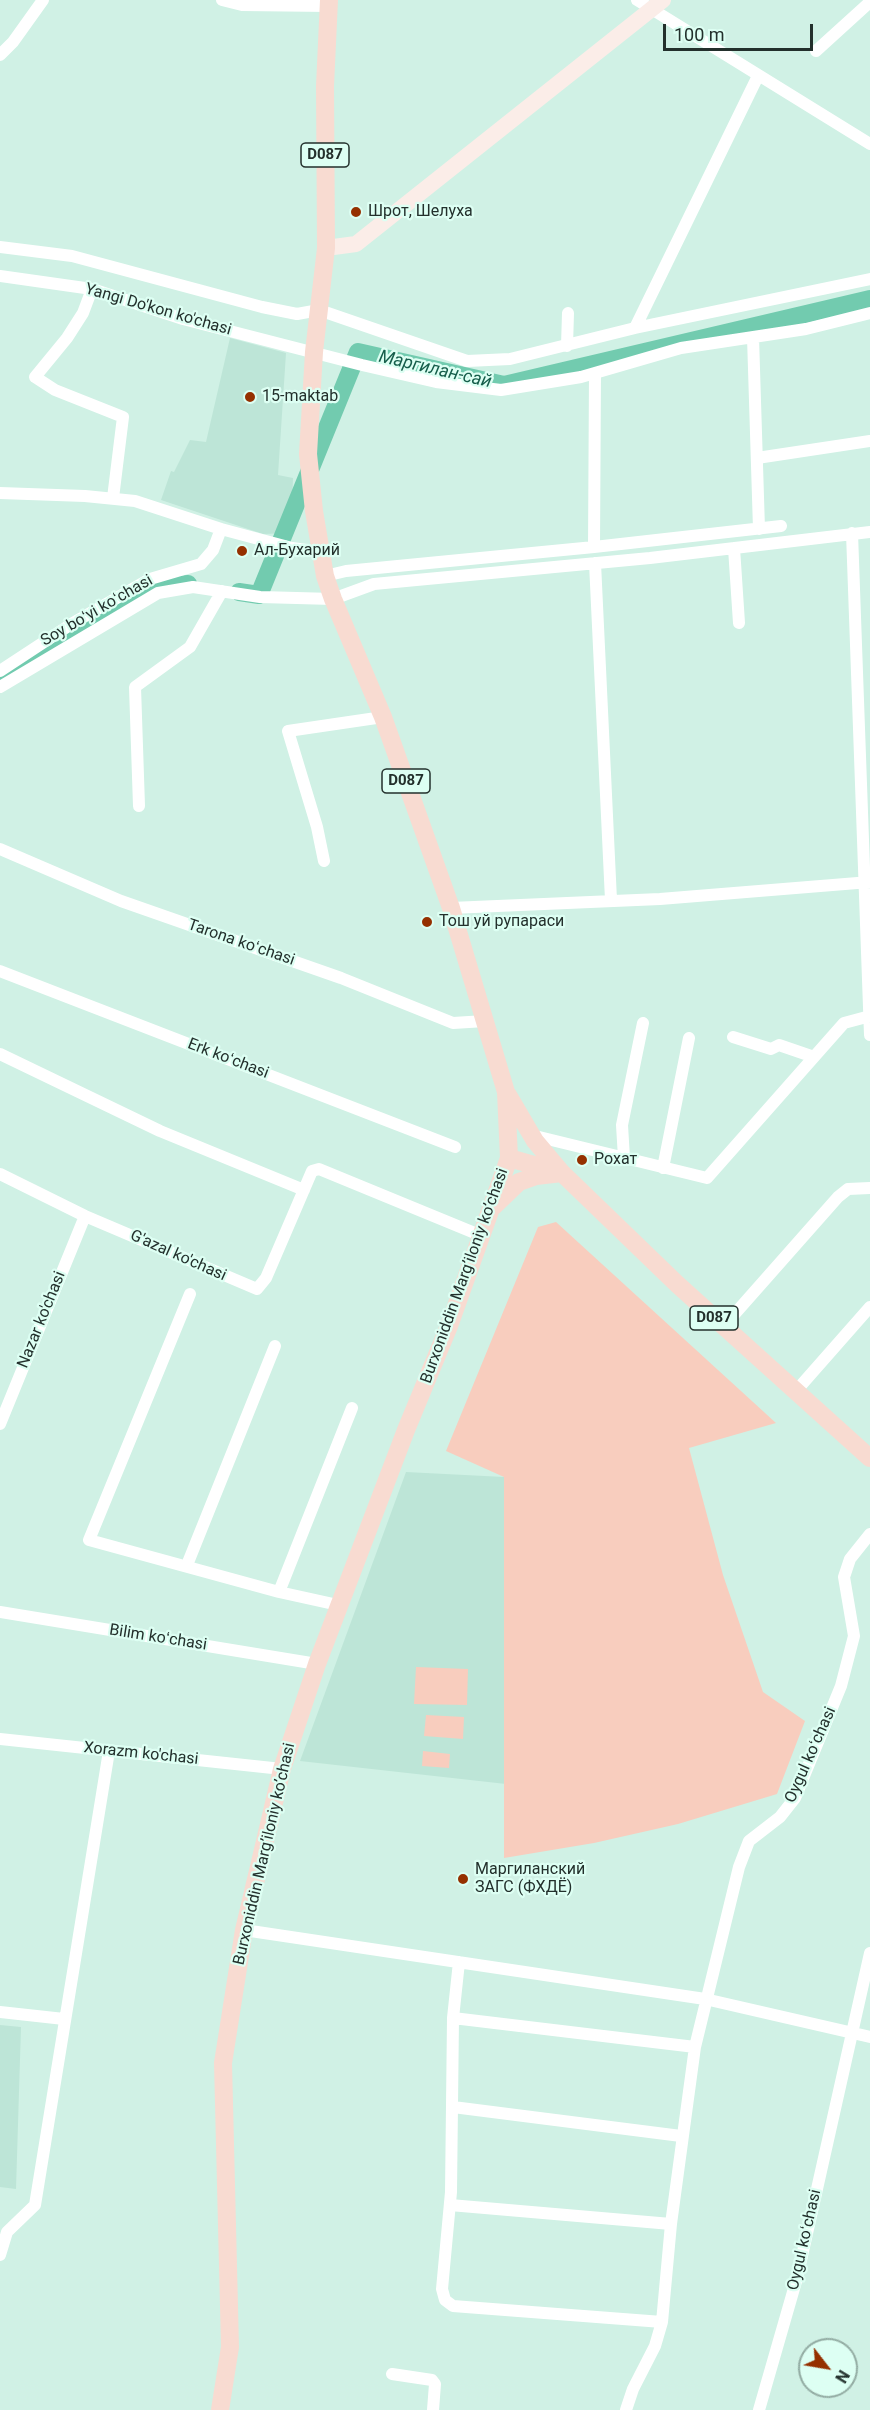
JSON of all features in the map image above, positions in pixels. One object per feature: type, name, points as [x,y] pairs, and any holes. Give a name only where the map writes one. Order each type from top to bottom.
[{"type":"main road","name":"Burxoniddin Marg’iloniy ko’chasi","points":[[220,2410],[230,2347],[223,2063],[244,1930],[282,1769],[316,1664],[482,1236],[509,1158],[506,1092],[451,908],[383,717],[333,598],[325,576],[321,552],[308,454],[314,352],[326,248],[325,86],[329,3]]},
{"type":"main road","points":[[326,248],[356,244],[657,5]]},
{"type":"main road","name":"D087","points":[[506,1092],[531,1135],[562,1173],[724,1326],[869,1456]]},
{"type":"main road","name":"D087","points":[[509,1158],[562,1173]]},
{"type":"main road","points":[[493,1207],[519,1182],[536,1176],[562,1173]]},
{"type":"street","points":[[0,55],[14,42],[43,0]]},
{"type":"street","points":[[222,0],[242,5],[329,3]]},
{"type":"street","points":[[637,0],[657,5],[758,76],[870,144]]},
{"type":"street","points":[[816,51],[870,2]]},
{"type":"street","points":[[635,328],[758,76]]},
{"type":"street","points":[[0,247],[72,256],[262,307],[297,314],[319,310],[467,361],[510,359],[635,328],[870,279]]},
{"type":"street","name":"Yangi Do'kon ko'chasi","points":[[0,276],[92,289],[183,320],[436,382],[501,390],[595,373],[681,348],[806,329],[870,313]]},
{"type":"street","points":[[92,289],[83,313],[68,338],[35,377],[55,390],[123,417],[113,498]]},
{"type":"street","points":[[567,346],[568,313]]},
{"type":"street","points":[[753,337],[759,529]]},
{"type":"street","points":[[594,547],[595,373]]},
{"type":"street","points":[[757,458],[870,441]]},
{"type":"street","points":[[0,493],[113,498],[145,504],[270,543],[321,552]]},
{"type":"street","points":[[325,576],[346,571],[781,526]]},
{"type":"street","name":"Soy boʻyi koʻchasi","points":[[0,671],[73,623],[141,583],[169,572],[201,564],[213,550],[221,529]]},
{"type":"street","name":"Soy boʻyi koʻchasi","points":[[0,687],[158,592],[194,587],[269,598],[333,598],[374,584],[595,563],[870,532]]},
{"type":"street","points":[[852,533],[868,882],[870,1035]]},
{"type":"street","points":[[734,548],[739,622]]},
{"type":"street","points":[[595,563],[611,900]]},
{"type":"street","points":[[139,806],[135,687],[190,647],[222,591]]},
{"type":"street","points":[[324,861],[317,827],[288,731],[383,717]]},
{"type":"street","name":"Tarona koʻchasi","points":[[0,849],[121,902],[341,978],[453,1023],[484,1020]]},
{"type":"street","points":[[451,908],[660,899],[868,882]]},
{"type":"street","name":"Erk koʻchasi","points":[[0,971],[455,1147]]},
{"type":"street","points":[[531,1135],[704,1178],[710,1176],[844,1023],[870,1016]]},
{"type":"street","points":[[624,1158],[622,1125],[644,1023]]},
{"type":"street","points":[[733,1037],[771,1049],[779,1045],[814,1057]]},
{"type":"street","points":[[663,1168],[689,1038]]},
{"type":"street","points":[[0,1054],[160,1131],[304,1190]]},
{"type":"street","name":"G'azal ko'chasi","points":[[0,1174],[85,1216],[257,1289],[266,1278],[312,1171],[327,1170],[482,1236]]},
{"type":"street","points":[[724,1326],[838,1197],[848,1189],[870,1188]]},
{"type":"street","name":"Nazar ko'chasi","points":[[0,1424],[85,1216]]},
{"type":"street","points":[[190,1294],[89,1540],[279,1592],[338,1605]]},
{"type":"street","points":[[796,1391],[870,1307]]},
{"type":"street","points":[[187,1565],[275,1346]]},
{"type":"street","points":[[279,1592],[352,1408]]},
{"type":"street","name":"Oygul koʻchasi","points":[[626,2410],[633,2389],[655,2346],[662,2322],[670,2224],[695,2047],[705,1999],[745,1849],[756,1833],[780,1817],[795,1798],[841,1686],[854,1636],[844,1577],[850,1559],[870,1534]]},
{"type":"street","name":"Bilim koʻchasi","points":[[0,1612],[316,1664]]},
{"type":"street","name":"Xorazm ko'chasi","points":[[0,1739],[282,1769]]},
{"type":"street","points":[[0,2254],[7,2232],[35,2205],[64,2019],[97,1839],[109,1750]]},
{"type":"street","points":[[244,1930],[705,1999],[870,2037]]},
{"type":"street","name":"Oygul koʻchasi","points":[[759,2410],[796,2278],[870,1953]]},
{"type":"street","points":[[459,1962],[453,2018],[450,2205],[442,2289],[448,2304],[662,2322]]},
{"type":"street","points":[[0,2012],[64,2019]]},
{"type":"street","points":[[453,2018],[695,2047]]},
{"type":"street","points":[[453,2107],[681,2136]]},
{"type":"street","points":[[450,2205],[670,2224]]},
{"type":"street","points":[[392,2374],[432,2380],[435,2388],[433,2410]]},
{"type":"shaded area","name":"15-maktab","points":[[230,338],[286,353],[278,475],[293,478],[291,533],[263,534],[161,500],[171,471],[174,472],[190,440],[206,442]]},
{"type":"shaded area","points":[[556,1222],[776,1423],[689,1448],[723,1575],[763,1692],[805,1721],[777,1794],[678,1824],[594,1843],[504,1858],[504,1477],[446,1451],[538,1227]]},
{"type":"shaded area","points":[[406,1472],[504,1477],[506,1784],[300,1761]]},
{"type":"shaded area","points":[[416,1667],[468,1669],[467,1705],[414,1704]]},
{"type":"shaded area","points":[[426,1715],[464,1717],[463,1739],[424,1736]]},
{"type":"shaded area","points":[[423,1751],[450,1754],[449,1768],[422,1766]]},
{"type":"shaded area","points":[[0,2025],[21,2027],[16,2189],[0,2187]]},
{"type":"waterway","name":"Маргилан-сай","points":[[239,592],[259,595],[358,352],[504,385],[870,299]]},
{"type":"waterway","name":"Маргилан-сай","points":[[0,679],[155,587],[188,584]]},
{"type":"place","name":"Шрот, Шелуха","points":[[356,212]]},
{"type":"place","name":"15-maktab","points":[[250,397]]},
{"type":"place","name":"Ал-Бухарий","points":[[242,551]]},
{"type":"place","name":"Тош уй рупараси","points":[[427,922]]},
{"type":"place","name":"Рохат","points":[[582,1160]]},
{"type":"place","name":"Маргиланский ЗАГС (ФХДЁ)","points":[[463,1879]]}]
